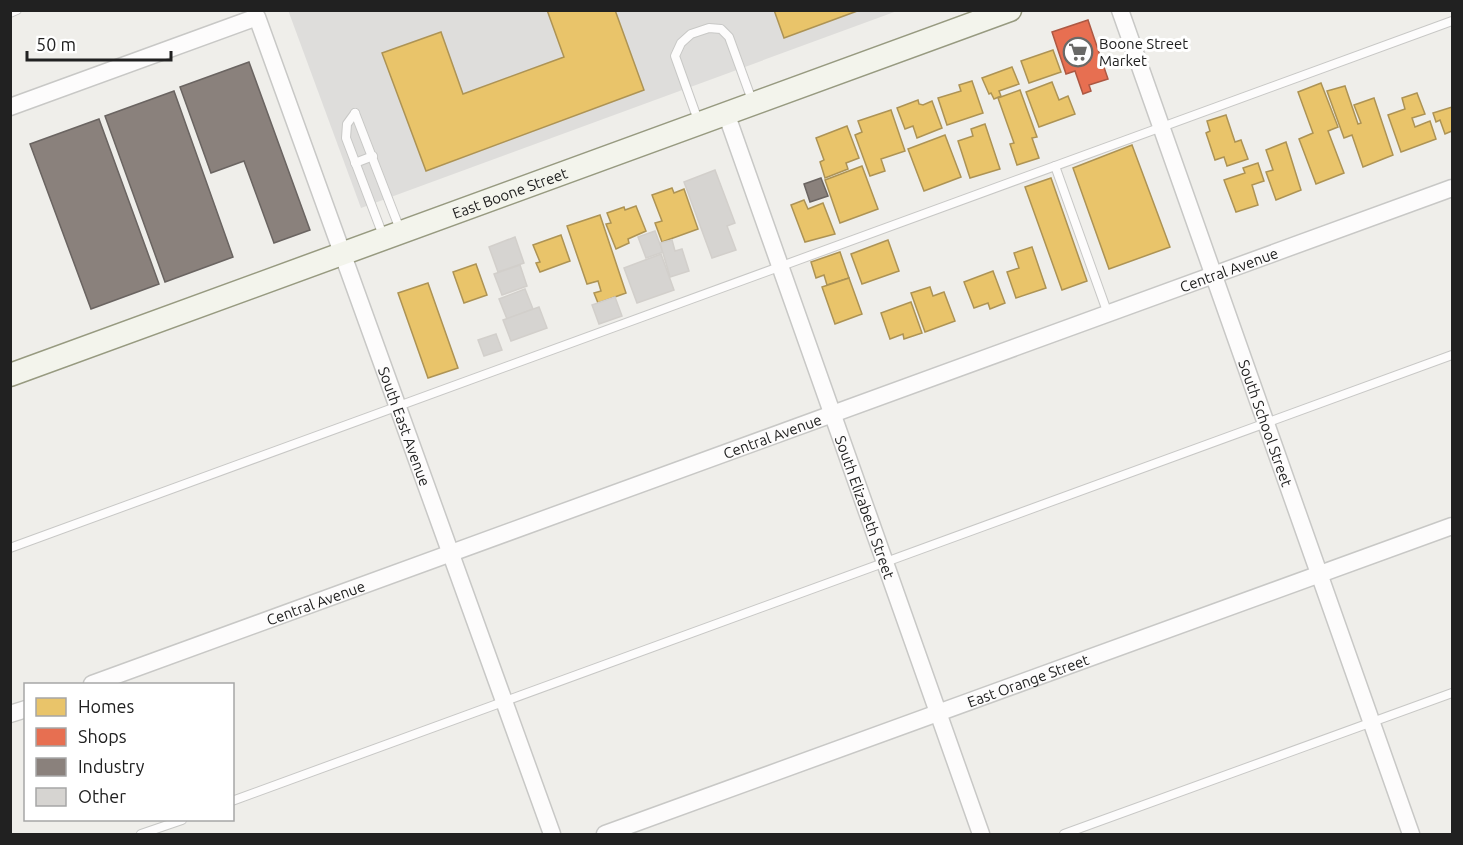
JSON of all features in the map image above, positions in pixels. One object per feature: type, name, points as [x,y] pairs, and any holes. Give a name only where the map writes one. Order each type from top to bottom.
[{"type":"street","name":"East Boone Street","points":[[10,375],[1010,10]]},
{"type":"street","name":"South School Street","points":[[1120,10],[1411,834]]},
{"type":"street","name":"South East Avenue","points":[[10,106],[258,17],[552,834]]},
{"type":"street","name":"South Elizabeth Street","points":[[726,114],[981,834]]},
{"type":"street","name":"Central Avenue","points":[[95,683],[1452,188]]},
{"type":"street","name":"East Orange Street","points":[[605,834],[1452,526]]},
{"type":"lane","points":[[10,13],[17,10]]},
{"type":"lane","points":[[10,548],[1452,21]]},
{"type":"lane","points":[[699,123],[675,56],[681,43],[691,34],[709,28],[721,29],[729,37],[753,104]]},
{"type":"lane","points":[[355,113],[373,156],[393,235],[355,163],[346,138],[347,124],[355,113]]},
{"type":"lane","points":[[355,163],[373,156]]},
{"type":"lane","points":[[1055,166],[1108,314]]},
{"type":"lane","points":[[234,800],[1452,355]]},
{"type":"lane","points":[[1064,834],[1452,693]]},
{"type":"lane","points":[[141,834],[177,821]]},
{"type":"shaded area","points":[[288,10],[897,11],[361,208]]},
{"type":"building: Homes","points":[[547,10],[615,10],[644,90],[426,171],[382,53],[441,32],[463,94],[564,57]]},
{"type":"building: Homes","points":[[774,10],[860,10],[784,38]]},
{"type":"building: Homes","points":[[1053,50],[1061,72],[1029,83],[1021,61]]},
{"type":"building: Homes","points":[[1012,67],[1019,84],[999,91],[1001,96],[994,99],[991,93],[989,94],[982,78]]},
{"type":"building: Homes","points":[[972,81],[983,113],[947,125],[938,98],[961,91],[959,85]]},
{"type":"building: Homes","points":[[1052,82],[1059,100],[1068,96],[1075,114],[1039,127],[1026,92]]},
{"type":"building: Homes","points":[[1321,83],[1338,127],[1328,131],[1344,173],[1316,184],[1299,139],[1313,133],[1298,92]]},
{"type":"building: Homes","points":[[1345,86],[1358,124],[1361,123],[1354,105],[1374,98],[1393,155],[1363,167],[1352,135],[1344,138],[1327,91]]},
{"type":"building: Homes","points":[[1020,90],[1037,137],[1032,138],[1039,158],[1017,165],[1010,144],[1014,143],[998,98]]},
{"type":"building: Homes","points":[[1417,93],[1425,114],[1412,118],[1415,127],[1430,121],[1436,139],[1401,152],[1388,115],[1405,109],[1402,98]]},
{"type":"building: Homes","points":[[918,100],[919,104],[923,105],[932,101],[942,128],[917,138],[913,126],[905,129],[897,108]]},
{"type":"building: Homes","points":[[1452,107],[1452,131],[1445,134],[1440,120],[1436,122],[1433,113]]},
{"type":"building: Homes","points":[[891,110],[905,151],[881,159],[885,171],[870,176],[855,135],[862,132],[858,121]]},
{"type":"building: Homes","points":[[1226,115],[1235,142],[1241,140],[1248,159],[1227,166],[1224,157],[1215,160],[1206,133],[1210,131],[1207,121]]},
{"type":"building: Homes","points":[[985,124],[1000,169],[970,178],[958,141],[973,136],[971,129]]},
{"type":"building: Homes","points":[[847,126],[859,158],[846,163],[848,169],[825,178],[820,162],[824,160],[816,138]]},
{"type":"building: Homes","points":[[945,135],[961,177],[924,191],[908,149]]},
{"type":"building: Homes","points":[[1286,142],[1301,190],[1276,200],[1266,172],[1273,170],[1266,150]]},
{"type":"building: Homes","points":[[1132,145],[1170,247],[1109,269],[1073,168]]},
{"type":"building: Homes","points":[[1258,163],[1264,181],[1252,185],[1258,205],[1236,212],[1224,180],[1245,173],[1243,168]]},
{"type":"building: Homes","points":[[862,166],[878,209],[840,223],[825,180]]},
{"type":"building: Homes","points":[[1051,178],[1087,281],[1062,290],[1025,187]]},
{"type":"building: Homes","points":[[672,188],[674,193],[684,189],[698,229],[662,242],[655,223],[662,221],[652,195]]},
{"type":"building: Homes","points":[[804,200],[808,209],[823,203],[835,234],[805,242],[791,205]]},
{"type":"building: Homes","points":[[636,206],[646,231],[628,239],[629,243],[616,249],[606,224],[611,223],[607,213],[624,207],[625,210]]},
{"type":"building: Homes","points":[[600,215],[626,293],[598,303],[594,293],[601,291],[598,281],[587,284],[567,226]]},
{"type":"building: Homes","points":[[561,235],[570,261],[540,272],[536,263],[540,262],[533,245]]},
{"type":"building: Homes","points":[[888,240],[899,271],[862,284],[851,254]]},
{"type":"building: Homes","points":[[1032,247],[1046,288],[1016,298],[1007,272],[1019,268],[1014,253]]},
{"type":"building: Homes","points":[[840,252],[849,278],[827,285],[824,275],[816,278],[811,262]]},
{"type":"building: Homes","points":[[476,264],[487,295],[464,303],[453,272]]},
{"type":"building: Homes","points":[[993,271],[1005,303],[990,309],[988,303],[974,308],[964,282]]},
{"type":"building: Homes","points":[[849,278],[862,314],[835,324],[822,287]]},
{"type":"building: Homes","points":[[428,283],[458,368],[428,378],[398,293]]},
{"type":"building: Homes","points":[[930,287],[933,296],[944,292],[955,321],[925,332],[911,293]]},
{"type":"building: Homes","points":[[911,302],[922,333],[904,339],[903,334],[890,339],[881,313]]},
{"type":"building: Shops","name":"Boone Street Market","points":[[1088,20],[1108,79],[1089,85],[1091,91],[1083,94],[1075,71],[1066,74],[1052,32]]},
{"type":"building: Industry","points":[[249,62],[310,230],[274,243],[244,161],[211,173],[180,87]]},
{"type":"building: Industry","points":[[174,91],[233,257],[165,282],[105,116]]},
{"type":"building: Industry","points":[[99,119],[159,284],[91,309],[30,144]]},
{"type":"building: Industry","points":[[821,178],[828,196],[810,202],[804,184]]},
{"type":"building: Other","points":[[715,170],[735,223],[727,226],[736,250],[712,258],[684,182]]},
{"type":"building: Other","points":[[655,231],[663,252],[646,258],[638,237]]},
{"type":"building: Other","points":[[515,237],[524,263],[498,272],[489,247]]},
{"type":"building: Other","points":[[672,240],[675,251],[682,249],[689,271],[670,277],[660,243]]},
{"type":"building: Other","points":[[661,254],[674,290],[637,303],[624,268]]},
{"type":"building: Other","points":[[520,265],[527,286],[502,295],[494,274]]},
{"type":"building: Other","points":[[525,289],[533,309],[507,319],[499,299]]},
{"type":"building: Other","points":[[615,297],[622,316],[599,324],[592,305]]},
{"type":"building: Other","points":[[539,307],[547,328],[511,341],[503,320]]},
{"type":"building: Other","points":[[496,334],[502,350],[484,356],[478,340]]},
{"type":"place","name":"Boone Street Market","points":[[1078,52]]}]
